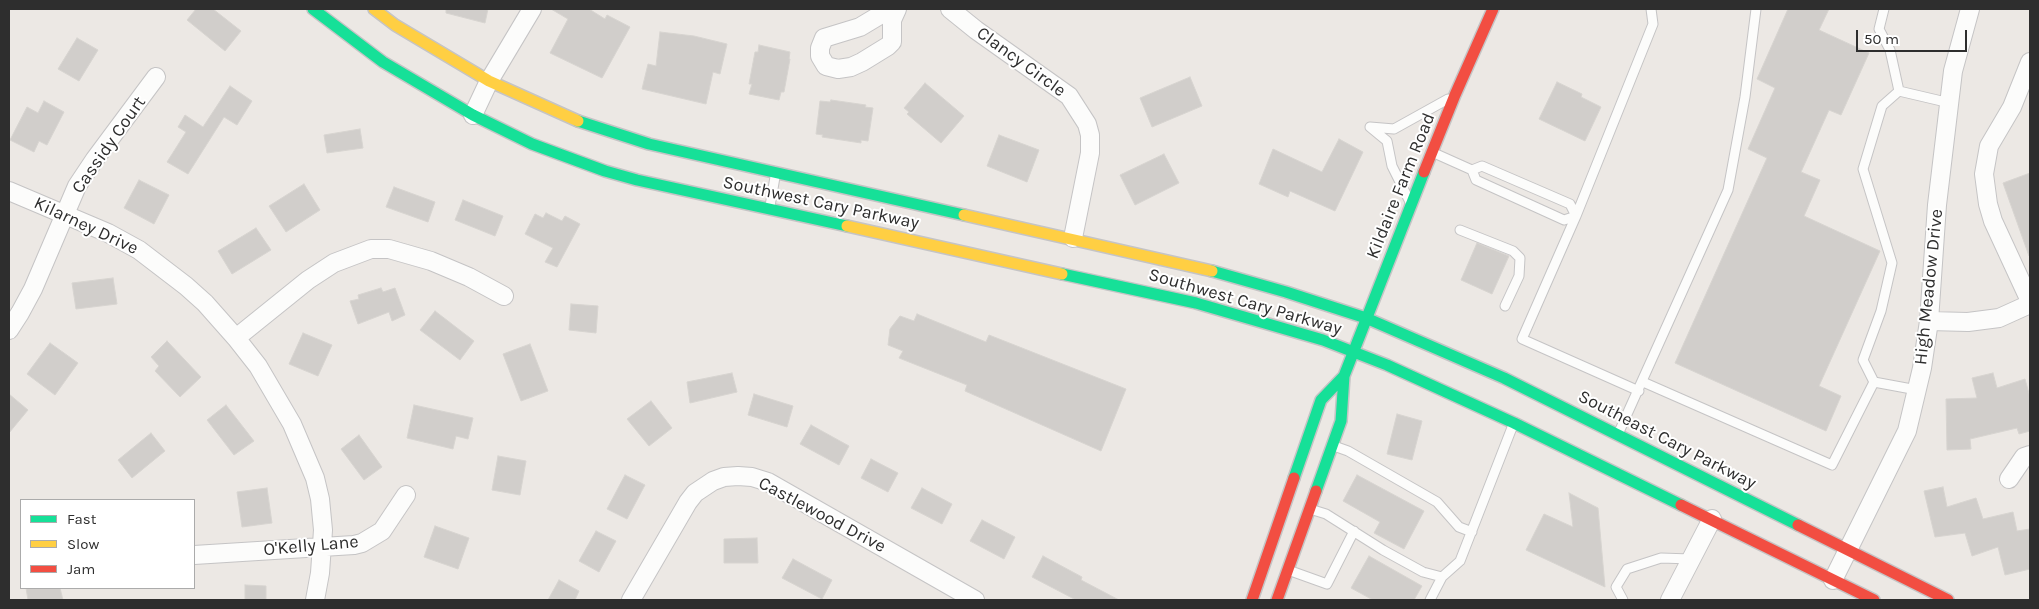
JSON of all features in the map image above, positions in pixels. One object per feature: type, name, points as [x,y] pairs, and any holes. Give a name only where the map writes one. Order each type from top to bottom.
[{"type":"main road","name":"Southwest Cary Parkway","points":[[313,9],[383,62],[473,115],[532,144],[605,171],[769,210],[1196,303],[1323,340],[1354,351]]},
{"type":"main road","name":"Southwest Cary Parkway","points":[[374,9],[395,25],[489,81],[580,123],[649,144],[776,174],[1191,265],[1366,318]]},
{"type":"main road","name":"Kildaire Farm Road","points":[[1277,600],[1341,421],[1344,376],[1455,95],[1493,9]]},
{"type":"main road","name":"Southeast Cary Parkway","points":[[1366,318],[1504,378],[1948,600]]},
{"type":"main road","points":[[1354,351],[1514,422],[1874,600]]},
{"type":"main road","name":"Kildaire Farm Road","points":[[1252,600],[1321,400],[1344,376]]},
{"type":"street","points":[[473,115],[489,81],[532,9]]},
{"type":"street","points":[[890,9],[860,27],[824,38],[820,48],[820,56],[826,66],[838,69],[851,67],[888,46],[892,42],[892,20],[896,9]]},
{"type":"street","name":"Clancy Circle","points":[[950,9],[976,30],[1070,96],[1087,124],[1090,135],[1090,153],[1073,238]]},
{"type":"street","name":"High Meadow Drive","points":[[1833,580],[1907,431],[1917,390],[1929,321],[1937,205],[1953,71],[1970,9]]},
{"type":"street","points":[[1929,321],[1968,322],[1999,318],[2030,303],[1993,221],[1985,188],[1984,174],[1989,146],[2012,107],[2030,62]]},
{"type":"street","name":"Cassidy Court","points":[[9,330],[33,289],[77,186],[156,77]]},
{"type":"street","name":"Kilarney Drive","points":[[9,191],[108,233],[139,250],[186,286],[236,338],[258,366],[279,399],[315,478],[323,530],[320,548],[320,573],[315,600]]},
{"type":"street","points":[[236,338],[308,280],[334,263],[371,249],[397,251],[431,261],[470,277],[504,296]]},
{"type":"street","points":[[2009,478],[2024,457],[2030,454]]},
{"type":"street","name":"Castlewood Drive","points":[[632,600],[695,493],[713,481],[724,477],[738,476],[752,477],[768,482],[975,600]]},
{"type":"street","name":"O'Kelly Lane","points":[[195,555],[354,546],[370,540],[382,531],[406,495]]},
{"type":"street","points":[[1670,600],[1712,519]]},
{"type":"lane","points":[[1639,391],[1522,339],[1576,216],[1653,24],[1651,9]]},
{"type":"lane","points":[[1618,435],[1730,185],[1745,97],[1756,9]]},
{"type":"lane","points":[[1884,9],[1879,29],[1890,50],[1900,91]]},
{"type":"lane","points":[[1874,382],[1863,360],[1881,311],[1892,263],[1862,169],[1882,106],[1900,91]]},
{"type":"lane","points":[[1900,91],[1950,103]]},
{"type":"lane","points":[[1412,206],[1392,166],[1387,141],[1370,127],[1394,129],[1455,95]]},
{"type":"lane","points":[[1433,153],[1472,170],[1476,180],[1564,220],[1576,216]]},
{"type":"lane","points":[[1472,170],[1482,166],[1570,204],[1576,216]]},
{"type":"lane","points":[[769,210],[776,174]]},
{"type":"lane","points":[[1460,230],[1514,251],[1520,258],[1519,276],[1504,306]]},
{"type":"lane","points":[[1643,382],[1832,465],[1874,382]]},
{"type":"lane","points":[[1874,382],[1917,390]]},
{"type":"lane","points":[[1430,600],[1442,577],[1460,561],[1514,422]]},
{"type":"lane","points":[[1331,445],[1348,451],[1437,502],[1459,527],[1472,532]]},
{"type":"lane","points":[[1310,509],[1326,514],[1383,550],[1423,572],[1442,577]]},
{"type":"lane","points":[[1288,570],[1327,584],[1354,531]]},
{"type":"lane","points":[[1623,600],[1616,587],[1627,569],[1661,558],[1691,559]]},
{"type":"building","points":[[196,9],[213,9],[241,31],[225,51],[187,20]]},
{"type":"building","points":[[446,9],[488,9],[485,23],[446,13]]},
{"type":"building","points":[[551,9],[589,9],[605,19],[607,15],[630,27],[602,78],[550,53],[568,19]]},
{"type":"building","points":[[1788,9],[1829,9],[1819,30],[1869,53],[1841,115],[1829,110],[1801,172],[1820,180],[1804,216],[1880,251],[1819,386],[1841,396],[1826,431],[1675,363],[1767,158],[1748,149],[1775,88],[1757,79]]},
{"type":"building","points":[[660,32],[694,36],[727,44],[720,74],[713,72],[706,104],[642,89],[648,64],[656,66]]},
{"type":"building","points":[[77,38],[98,50],[79,81],[58,69]]},
{"type":"building","points":[[759,45],[790,52],[784,92],[781,92],[779,100],[749,94],[752,84],[749,84],[755,52],[758,52]]},
{"type":"building","points":[[1190,77],[1202,106],[1152,127],[1140,98]]},
{"type":"building","points":[[1557,82],[1582,94],[1581,97],[1601,107],[1585,141],[1539,119]]},
{"type":"building","points":[[925,83],[964,116],[941,143],[907,114],[909,112],[904,108]]},
{"type":"building","points":[[230,86],[252,101],[237,125],[224,117],[188,174],[167,162],[186,132],[178,127],[185,115],[203,127]]},
{"type":"building","points":[[831,100],[866,105],[865,107],[873,108],[868,141],[861,140],[861,143],[822,137],[823,135],[816,134],[820,101],[830,102]]},
{"type":"building","points":[[44,101],[64,112],[47,145],[39,141],[34,152],[10,140],[27,107],[38,113]]},
{"type":"building","points":[[360,129],[363,148],[327,153],[324,135]]},
{"type":"building","points":[[999,135],[1039,150],[1027,182],[987,166]]},
{"type":"building","points":[[1339,139],[1363,152],[1335,211],[1290,191],[1288,197],[1259,184],[1273,149],[1322,172]]},
{"type":"building","points":[[1164,154],[1179,183],[1135,205],[1120,175]]},
{"type":"building","points":[[2030,173],[2030,255],[2029,256],[2003,183]]},
{"type":"building","points":[[139,180],[169,195],[154,224],[124,208]]},
{"type":"building","points":[[304,184],[320,210],[286,232],[269,206]]},
{"type":"building","points":[[394,187],[435,202],[428,222],[386,207]]},
{"type":"building","points":[[463,200],[503,216],[495,236],[455,220]]},
{"type":"building","points":[[546,213],[562,221],[565,216],[580,224],[557,267],[545,262],[553,248],[525,234],[535,214],[543,218]]},
{"type":"building","points":[[256,228],[271,250],[232,274],[218,251]]},
{"type":"building","points":[[1477,243],[1509,256],[1492,294],[1461,280]]},
{"type":"building","points":[[113,278],[117,304],[76,309],[72,283]]},
{"type":"building","points":[[381,288],[383,292],[395,288],[405,315],[392,321],[389,312],[358,324],[350,301],[359,299],[358,295]]},
{"type":"building","points":[[571,304],[598,306],[596,333],[569,330]]},
{"type":"building","points":[[435,311],[474,341],[460,360],[420,330]]},
{"type":"building","points":[[917,314],[986,342],[989,335],[1126,389],[1101,451],[965,391],[967,385],[899,358],[903,351],[888,345],[890,329],[900,316],[914,321]]},
{"type":"building","points":[[303,333],[332,345],[318,376],[289,364]]},
{"type":"building","points":[[167,341],[201,377],[180,397],[155,371],[159,366],[151,357]]},
{"type":"building","points":[[50,343],[78,363],[55,395],[27,374]]},
{"type":"building","points":[[530,344],[548,391],[521,401],[503,354]]},
{"type":"building","points":[[732,373],[737,392],[690,403],[687,382]]},
{"type":"building","points":[[1993,373],[1997,388],[2025,379],[2030,397],[2030,431],[2019,434],[2017,428],[1970,439],[1971,449],[1947,450],[1946,399],[1977,398],[1972,378]]},
{"type":"building","points":[[9,394],[28,410],[9,433]]},
{"type":"building","points":[[754,394],[793,406],[787,427],[748,415]]},
{"type":"building","points":[[651,401],[672,428],[649,446],[627,419]]},
{"type":"building","points":[[226,405],[254,441],[234,455],[207,420]]},
{"type":"building","points":[[414,405],[473,418],[468,439],[456,436],[453,449],[407,438]]},
{"type":"building","points":[[1397,414],[1422,421],[1412,460],[1387,454]]},
{"type":"building","points":[[811,425],[849,446],[839,465],[800,444]]},
{"type":"building","points":[[151,433],[165,451],[132,478],[118,460]]},
{"type":"building","points":[[359,435],[382,467],[364,480],[341,449]]},
{"type":"building","points":[[498,456],[526,461],[520,495],[492,490]]},
{"type":"building","points":[[871,459],[898,473],[888,492],[861,478]]},
{"type":"building","points":[[625,475],[645,485],[627,519],[607,509]]},
{"type":"building","points":[[1357,475],[1424,511],[1404,549],[1374,533],[1380,522],[1343,501]]},
{"type":"building","points":[[1943,487],[1947,507],[1976,498],[1983,519],[2013,512],[2017,531],[2030,529],[2030,569],[2005,575],[1998,547],[1972,556],[1965,533],[1935,537],[1924,491]]},
{"type":"building","points":[[267,488],[272,523],[242,527],[237,492]]},
{"type":"building","points":[[922,488],[952,504],[942,524],[911,508]]},
{"type":"building","points":[[1569,493],[1598,508],[1605,587],[1526,550],[1544,514],[1573,527]]},
{"type":"building","points":[[982,520],[1015,537],[1004,559],[970,541]]},
{"type":"building","points":[[435,526],[469,538],[458,569],[424,557]]},
{"type":"building","points":[[596,531],[616,541],[599,572],[579,561]]},
{"type":"building","points":[[757,538],[758,563],[724,563],[724,539]]},
{"type":"building","points":[[1043,556],[1082,577],[1081,580],[1119,600],[1076,600],[1032,577]]},
{"type":"building","points":[[1369,556],[1422,586],[1414,600],[1373,600],[1351,588]]},
{"type":"building","points":[[793,559],[832,580],[822,599],[782,578]]},
{"type":"building","points":[[559,580],[579,591],[575,600],[548,600]]},
{"type":"building","points":[[245,585],[266,586],[266,600],[245,600]]},
{"type":"building","points":[[26,589],[60,589],[63,600],[28,600]]},
{"type":"traffic: fast","points":[[313,9],[383,62],[473,115],[532,144],[605,171],[637,180],[847,226]]},
{"type":"traffic: fast","points":[[578,121],[649,144],[964,215]]},
{"type":"traffic: fast","points":[[1316,491],[1341,421],[1344,376],[1424,172]]},
{"type":"traffic: fast","points":[[1212,271],[1286,292],[1366,318],[1504,378],[1798,525]]},
{"type":"traffic: fast","points":[[1062,274],[1196,303],[1323,340],[1387,365],[1514,423],[1681,505]]},
{"type":"traffic: fast","points":[[1294,478],[1321,400],[1344,376]]},
{"type":"traffic: slow","points":[[374,9],[395,25],[489,81],[578,121]]},
{"type":"traffic: slow","points":[[964,215],[1212,271]]},
{"type":"traffic: slow","points":[[847,226],[1062,274]]},
{"type":"traffic: jam","points":[[1424,172],[1493,9]]},
{"type":"traffic: jam","points":[[1252,600],[1294,478]]},
{"type":"traffic: jam","points":[[1277,600],[1316,491]]},
{"type":"traffic: jam","points":[[1681,505],[1874,600]]},
{"type":"traffic: jam","points":[[1798,525],[1948,600]]}]
